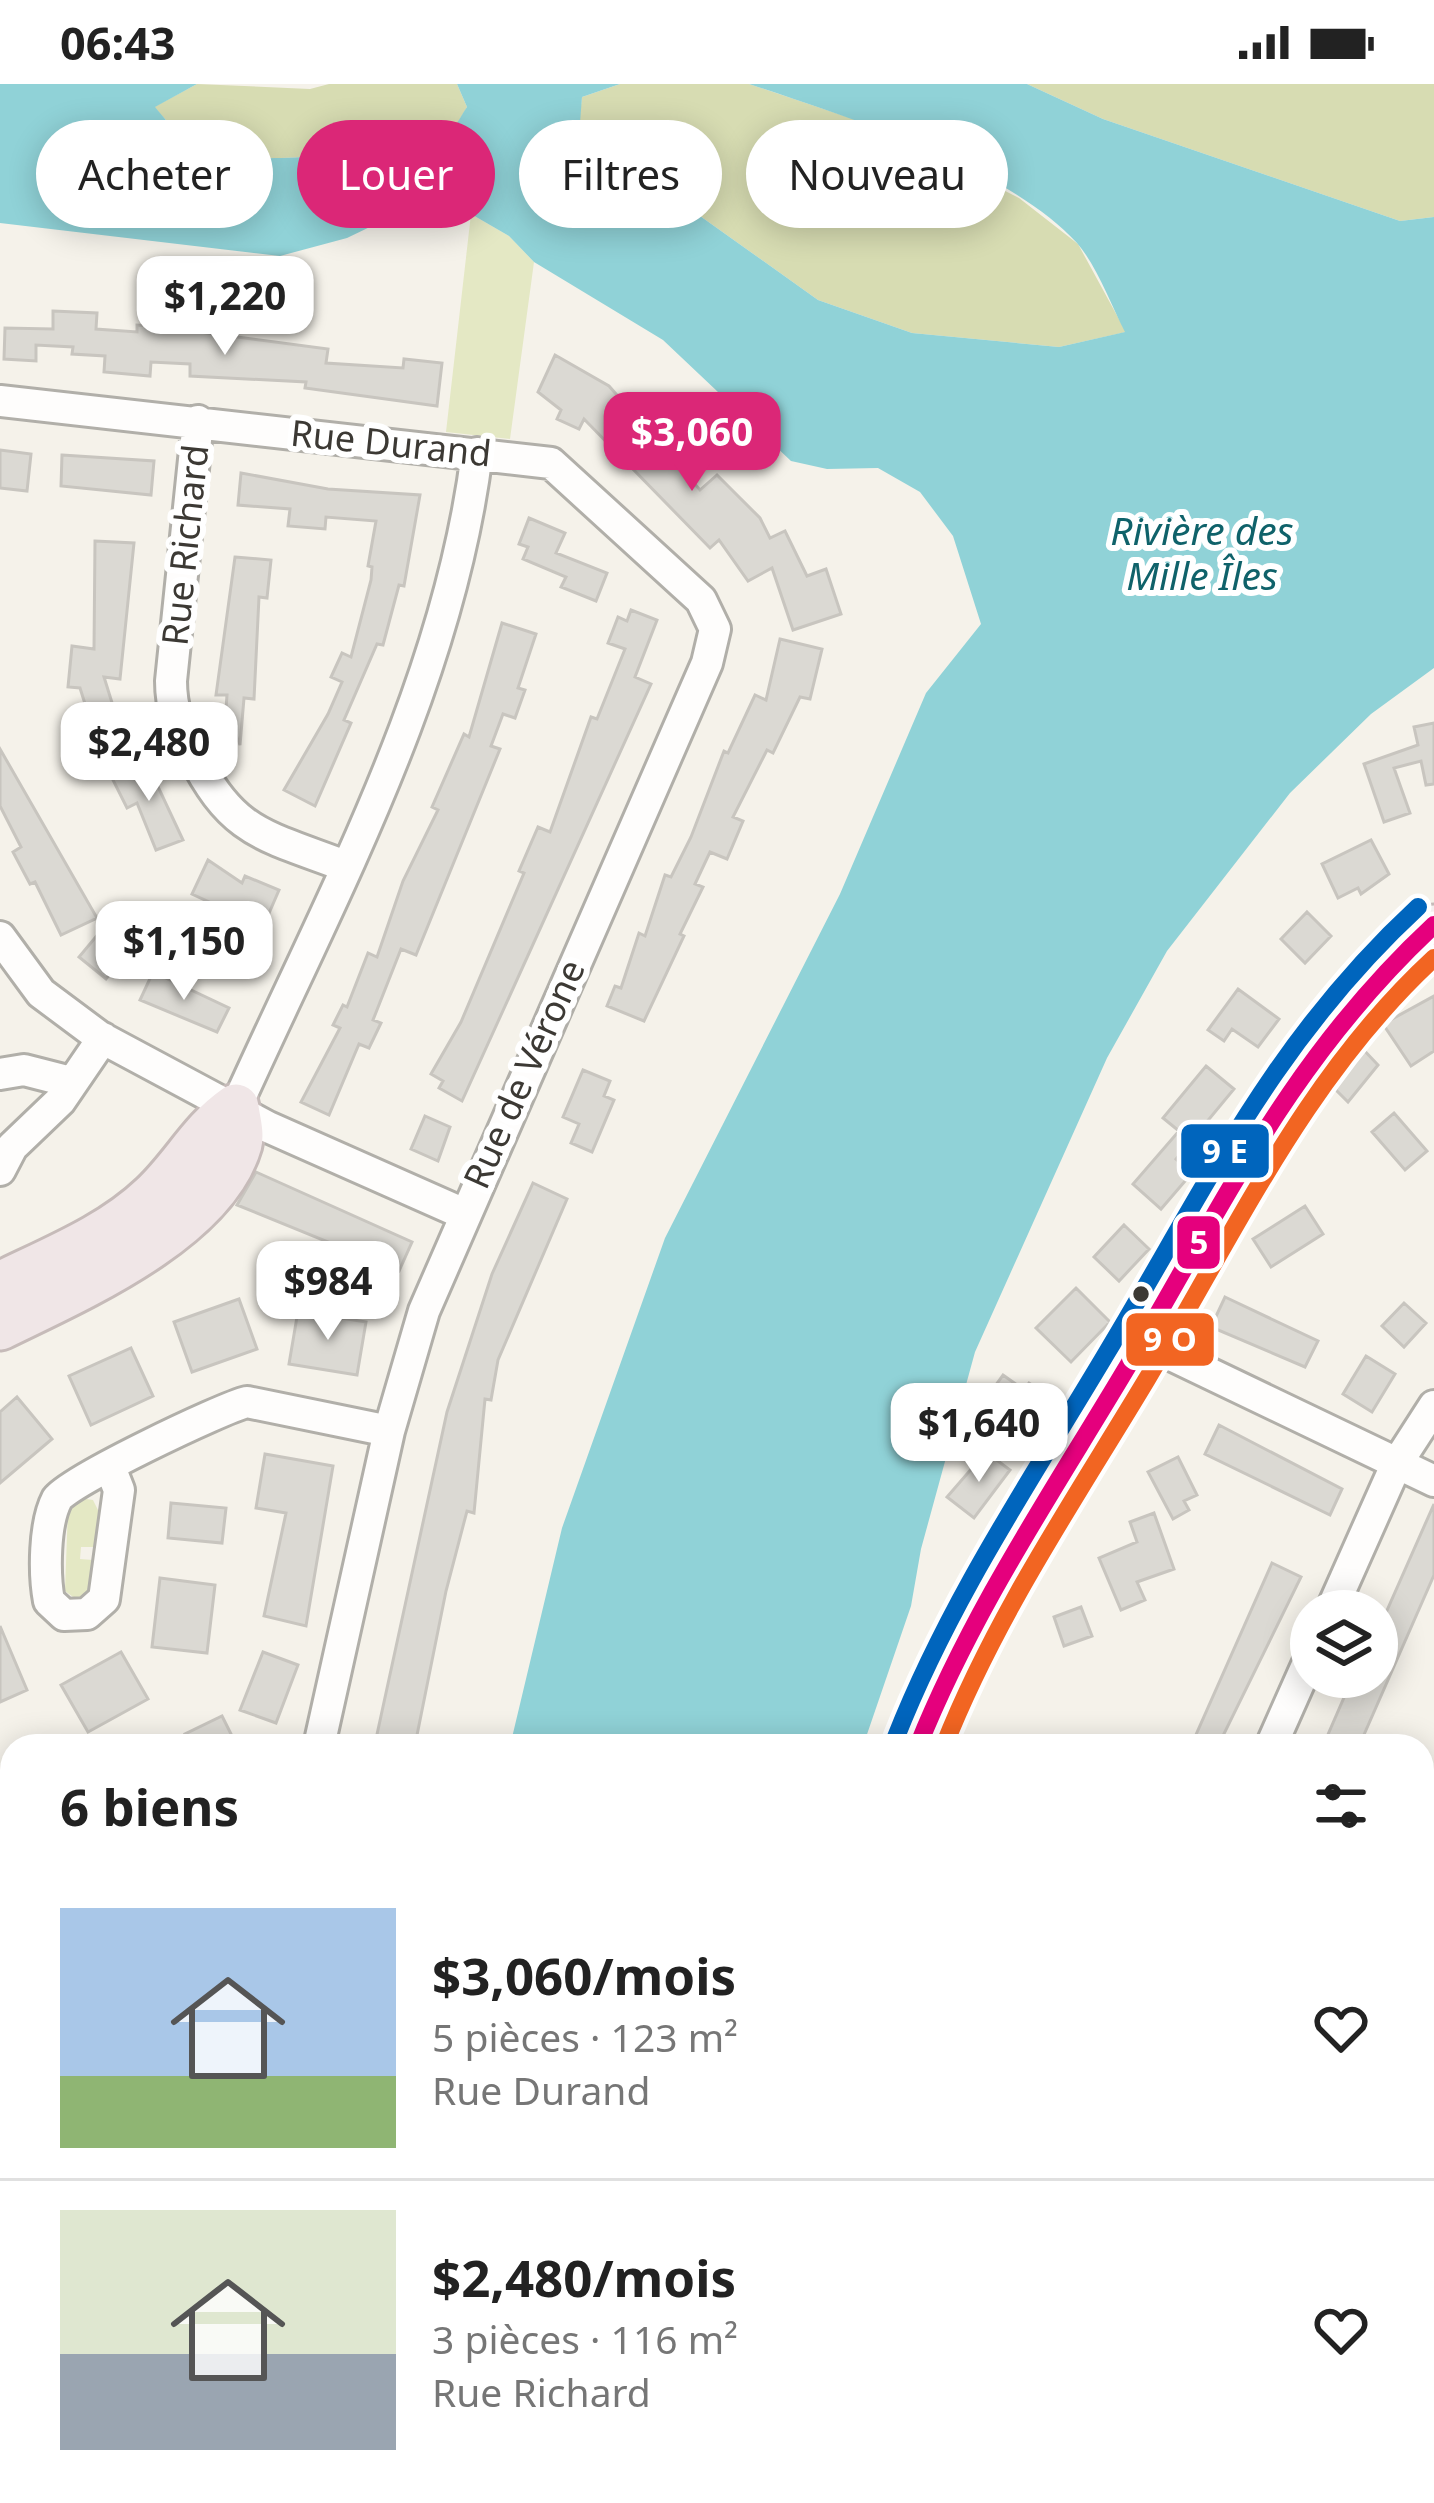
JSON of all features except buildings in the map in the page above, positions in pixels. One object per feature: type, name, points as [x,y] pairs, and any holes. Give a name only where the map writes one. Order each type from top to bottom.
[{"type":"highway","points":[[0,1285],[120,1223],[156,1193],[212,1124],[236,1107]]},
{"type":"highway","points":[[0,1328],[122,1265],[186,1216],[238,1146],[236,1107]]},
{"type":"main road","points":[[923,1734],[962,1644],[1308,1054],[1367,985],[1434,925]]},
{"type":"street","name":"Rue Durand","points":[[0,401],[477,453],[559,468],[701,600],[714,624]]},
{"type":"street","name":"Rue Richard","points":[[198,421],[171,680],[174,715],[212,792],[230,816],[345,866]]},
{"type":"street","points":[[236,1107],[345,866],[442,629],[477,453]]},
{"type":"street","name":"Rue de Vérone","points":[[322,1734],[389,1431],[424,1311],[706,663],[714,624]]},
{"type":"street","points":[[0,937],[41,993],[103,1038],[268,1127],[463,1213]]},
{"type":"street","points":[[0,1170],[12,1147],[71,1082],[103,1038]]},
{"type":"street","points":[[0,1073],[24,1070],[71,1082]]},
{"type":"street","points":[[1142,1341],[1434,1481]]},
{"type":"street","points":[[110,1467],[247,1402],[389,1431]]},
{"type":"street","points":[[1340,1590],[1396,1465],[1434,1406]]},
{"type":"street","points":[[1276,1734],[1292,1698]]},
{"type":"green space","points":[[197,84],[310,89],[329,84],[457,84],[467,107],[459,120],[297,120],[297,157],[273,158],[273,120],[166,120],[154,107]]},
{"type":"green space","points":[[620,84],[749,84],[856,120],[746,120],[746,228],[1008,228],[1008,192],[1078,244],[1126,332],[1059,347],[912,333],[818,300],[717,228],[722,228],[722,120],[579,120],[582,97]]},
{"type":"green space","points":[[1027,84],[1434,84],[1434,217],[1400,221],[1103,119]]},
{"type":"green space","points":[[469,228],[495,228],[534,262],[510,439],[446,432]]},
{"type":"green space","points":[[79,1498],[93,1500],[99,1512],[94,1547],[81,1547],[80,1559],[93,1560],[93,1590],[77,1600],[65,1591],[68,1508]]},
{"type":"water","name":"Rivière des Mille Îles","points":[[0,84],[197,84],[155,107],[167,120],[36,120],[36,227],[0,223]]},
{"type":"water","name":"Rivière des Mille Îles","points":[[457,84],[620,84],[582,97],[580,120],[519,120],[519,228],[717,228],[818,300],[912,333],[1059,347],[1125,332],[1077,243],[1008,189],[1008,120],[853,120],[749,84],[1027,84],[1103,119],[1400,221],[1434,217],[1434,668],[1371,714],[1290,793],[1167,951],[1107,1058],[975,1352],[921,1549],[911,1606],[867,1734],[513,1734],[562,1528],[665,1238],[840,894],[926,693],[981,624],[953,536],[920,492],[878,468],[827,469],[791,461],[663,340],[534,262],[495,228],[495,120],[458,120],[467,107]]},
{"type":"water","name":"Rivière des Mille Îles","points":[[297,157],[297,228],[368,228],[280,256],[42,228],[273,228],[273,158]]},
{"type":"transit line","points":[[897,1734],[941,1637],[993,1541],[1245,1119],[1322,1010],[1418,907]]},
{"type":"transit line","name":"5","points":[[923,1734],[989,1598],[1264,1133],[1340,1026],[1434,925]]},
{"type":"transit line","points":[[949,1734],[1012,1604],[1276,1157],[1348,1053],[1434,958]]}]
